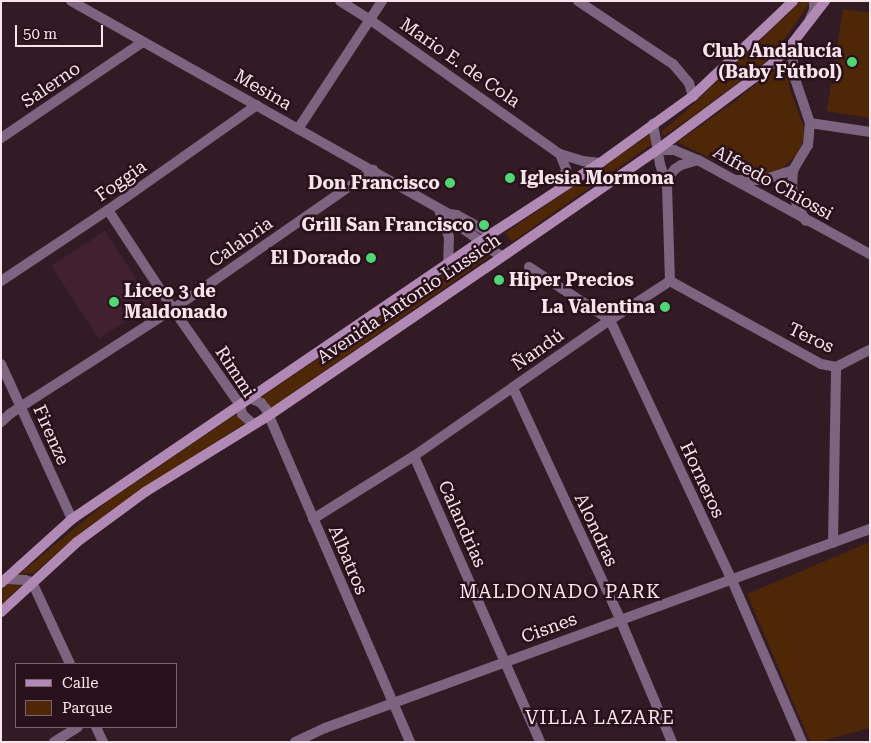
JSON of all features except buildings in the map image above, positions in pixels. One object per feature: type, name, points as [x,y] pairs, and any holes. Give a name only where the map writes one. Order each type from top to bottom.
[{"type":"main road","name":"Avenida Antonio Lussich","points":[[3,581],[72,519],[491,234],[600,163],[693,96],[793,1]]},
{"type":"main road","name":"Avenida Antonio Lussich","points":[[1,612],[77,542],[145,492],[268,416],[658,150],[772,64],[791,45],[825,1]]},
{"type":"street","name":"Mesina","points":[[71,1],[374,170],[448,214],[456,215],[491,234]]},
{"type":"street","name":"Mario E. de Cola","points":[[340,1],[369,19],[560,154],[583,161],[600,163]]},
{"type":"street","points":[[298,128],[382,1]]},
{"type":"street","points":[[809,20],[814,10],[814,1]]},
{"type":"street","points":[[584,2],[673,64],[689,83],[693,96]]},
{"type":"street","name":"Salerno","points":[[1,138],[143,42]]},
{"type":"street","points":[[791,45],[795,79],[810,123],[808,145],[793,170],[792,188],[797,205],[807,221]]},
{"type":"street","name":"Foggia","points":[[1,281],[108,210],[257,105]]},
{"type":"street","points":[[810,123],[870,132]]},
{"type":"street","points":[[653,124],[667,187],[670,281]]},
{"type":"street","name":"Alfredo Chiossi","points":[[658,150],[674,150],[698,160],[870,254]]},
{"type":"street","points":[[560,154],[566,170],[562,187]]},
{"type":"street","points":[[667,187],[670,175],[675,169],[681,164],[698,160]]},
{"type":"street","name":"Calabria","points":[[1,422],[173,309],[374,170]]},
{"type":"street","points":[[732,180],[763,180],[793,170]]},
{"type":"street","points":[[439,209],[449,237],[448,265]]},
{"type":"street","name":"Rimmi","points":[[108,210],[173,309],[240,405],[242,414],[253,424]]},
{"type":"street","name":"Mesina","points":[[448,214],[452,221],[481,241],[493,252],[502,256]]},
{"type":"street","points":[[530,267],[610,320]]},
{"type":"street","name":"Ñandú","points":[[313,519],[414,456],[610,320],[670,281]]},
{"type":"street","name":"Teros","points":[[670,281],[821,364],[836,366],[833,543]]},
{"type":"street","name":"Horneros","points":[[610,320],[731,578],[802,742]]},
{"type":"street","points":[[836,366],[870,350]]},
{"type":"street","name":"Firenze","points":[[1,364],[72,519]]},
{"type":"street","name":"Alondras","points":[[513,388],[620,619],[672,742]]},
{"type":"street","name":"Albatros","points":[[250,398],[261,403],[266,409],[410,742]]},
{"type":"street","name":"Calandrias","points":[[414,456],[540,742]]},
{"type":"street","name":"Cisnes","points":[[300,741],[325,728],[392,703],[731,578],[870,529]]},
{"type":"street","points":[[3,581],[25,580],[32,582],[70,663]]},
{"type":"street","points":[[54,742],[76,728]]},
{"type":"street","points":[[96,728],[103,742]]},
{"type":"shaded area","points":[[105,231],[152,304],[99,339],[51,266]]},
{"type":"green space","points":[[801,1],[811,1],[772,57],[689,119],[665,135],[662,134],[662,131],[686,111]]},
{"type":"green space","name":"Club Andalucía (Baby Fútbol)","points":[[843,9],[870,13],[870,118],[827,111]]},
{"type":"green space","points":[[785,61],[790,90],[804,127],[804,138],[797,155],[782,168],[764,175],[745,175],[679,143],[679,141],[735,101]]},
{"type":"green space","points":[[652,133],[651,145],[512,242],[505,233]]},
{"type":"green space","points":[[481,249],[489,257],[271,408],[261,397]]},
{"type":"green space","points":[[238,413],[245,423],[114,508],[84,530],[34,573],[19,574],[108,501]]},
{"type":"green space","points":[[870,542],[870,728],[818,742],[810,742],[747,594]]},
{"type":"green space","points":[[23,584],[1,605],[1,591],[7,585]]},
{"type":"place","name":"Club Andalucía (Baby Fútbol)","points":[[852,62]]},
{"type":"place","name":"Iglesia Mormona","points":[[510,178]]},
{"type":"place","name":"Don Francisco","points":[[450,183]]},
{"type":"place","name":"Grill San Francisco","points":[[484,225]]},
{"type":"place","name":"El Dorado","points":[[371,258]]},
{"type":"place","name":"Hiper Precios","points":[[499,280]]},
{"type":"place","name":"Liceo 3 de Maldonado","points":[[114,302]]},
{"type":"place","name":"La Valentina","points":[[665,307]]},
{"type":"district","name":"MALDONADO PARK","points":[[560,592]]},
{"type":"district","name":"VILLA LAZARE","points":[[600,718]]}]
